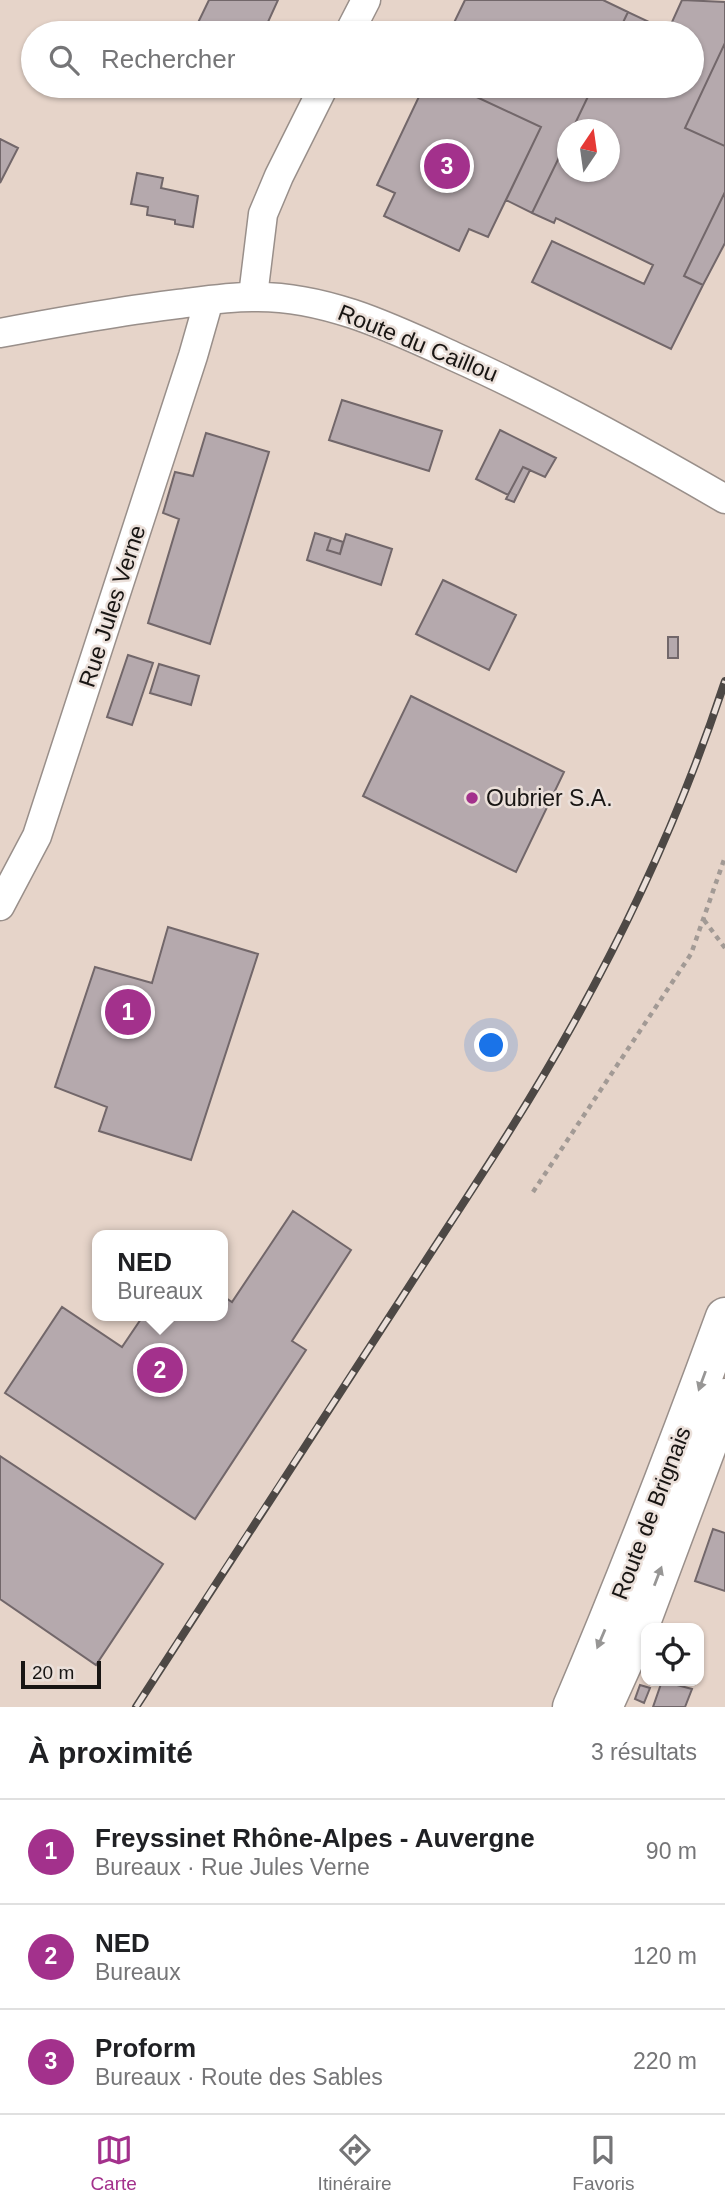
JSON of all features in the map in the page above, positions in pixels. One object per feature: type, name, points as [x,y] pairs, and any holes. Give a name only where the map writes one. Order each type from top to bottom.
[{"type":"main road","name":"Route de Brignais","points":[[572,1707],[639,1546],[725,1317]]},
{"type":"main road","name":"Route de Brignais","points":[[603,1707],[640,1625],[725,1398]]},
{"type":"street","points":[[355,21],[366,0]]},
{"type":"street","points":[[253,296],[263,214],[318,98]]},
{"type":"street","name":"Route du Caillou","points":[[0,333],[117,311],[209,300],[253,296],[310,301],[384,324],[522,387],[725,499]]},
{"type":"street","name":"Rue Jules Verne","points":[[0,906],[37,836],[209,300]]},
{"type":"path","points":[[533,1192],[691,954],[725,857]]},
{"type":"path","points":[[703,919],[725,948]]},
{"type":"shaded area","points":[[0,0],[725,0],[725,1707],[0,1707]]},
{"type":"building","points":[[209,0],[278,0],[268,21],[199,21]]},
{"type":"building","points":[[465,0],[603,0],[628,12],[624,21],[455,21]]},
{"type":"building","points":[[682,0],[725,2],[725,43],[704,88],[704,21],[673,21]]},
{"type":"building","points":[[628,12],[647,21],[624,21]]},
{"type":"building","points":[[725,43],[725,146],[685,128],[699,98],[704,98],[704,88]]},
{"type":"building","points":[[418,98],[479,98],[541,127],[488,237],[469,229],[459,251],[384,216],[395,193],[377,185]]},
{"type":"building","points":[[479,98],[587,98],[577,119],[557,119],[557,162],[532,213],[506,200],[541,127]]},
{"type":"building","points":[[587,98],[699,98],[685,128],[725,146],[725,192],[684,276],[703,285],[671,349],[532,282],[552,241],[644,284],[653,265],[556,218],[554,223],[532,213],[557,162],[557,182],[620,182],[620,119],[577,119]]},
{"type":"building","points":[[0,139],[18,148],[0,183]]},
{"type":"building","points":[[137,173],[163,178],[161,188],[198,196],[193,227],[175,224],[175,220],[147,215],[148,207],[131,204]]},
{"type":"building","points":[[725,192],[725,243],[703,285],[684,276]]},
{"type":"building","points":[[342,400],[442,431],[429,471],[329,440]]},
{"type":"building","points":[[500,430],[556,458],[545,477],[523,467],[508,495],[476,479]]},
{"type":"building","points":[[206,433],[269,452],[210,644],[148,623],[179,519],[163,513],[175,472],[193,476]]},
{"type":"building","points":[[523,467],[530,470],[514,502],[506,499]]},
{"type":"building","points":[[315,533],[331,538],[327,550],[340,554],[346,534],[392,549],[381,585],[307,560]]},
{"type":"building","points":[[331,538],[343,542],[340,554],[327,550]]},
{"type":"building","points":[[443,580],[516,615],[489,670],[416,634]]},
{"type":"building","points":[[668,637],[678,637],[678,658],[668,658]]},
{"type":"building","points":[[128,655],[153,663],[132,725],[107,717]]},
{"type":"building","points":[[159,664],[199,676],[191,705],[150,693]]},
{"type":"building","points":[[411,696],[564,772],[516,872],[363,796]]},
{"type":"building","points":[[168,927],[258,954],[191,1160],[99,1131],[107,1107],[55,1087],[95,967],[152,983]]},
{"type":"building","points":[[293,1211],[351,1250],[292,1341],[306,1350],[195,1519],[5,1393],[62,1307],[122,1347],[140,1321],[228,1321],[228,1299],[232,1302]]},
{"type":"building","points":[[0,1456],[163,1564],[96,1665],[0,1599]]},
{"type":"building","points":[[713,1529],[725,1533],[725,1591],[695,1581]]},
{"type":"building","points":[[640,1685],[650,1688],[644,1703],[635,1699]]},
{"type":"building","points":[[660,1686],[692,1689],[685,1707],[653,1707]]},
{"type":"railway","points":[[136,1707],[553,1060],[638,899],[676,813],[725,681]]},
{"type":"place","name":"Proform","points":[[447,166]]},
{"type":"place","name":"Oubrier S.A.","points":[[472,798]]},
{"type":"place","name":"Freyssinet Rhône-Alpes - Auvergne","points":[[128,1012]]},
{"type":"place","name":"NED","points":[[160,1370]]}]
